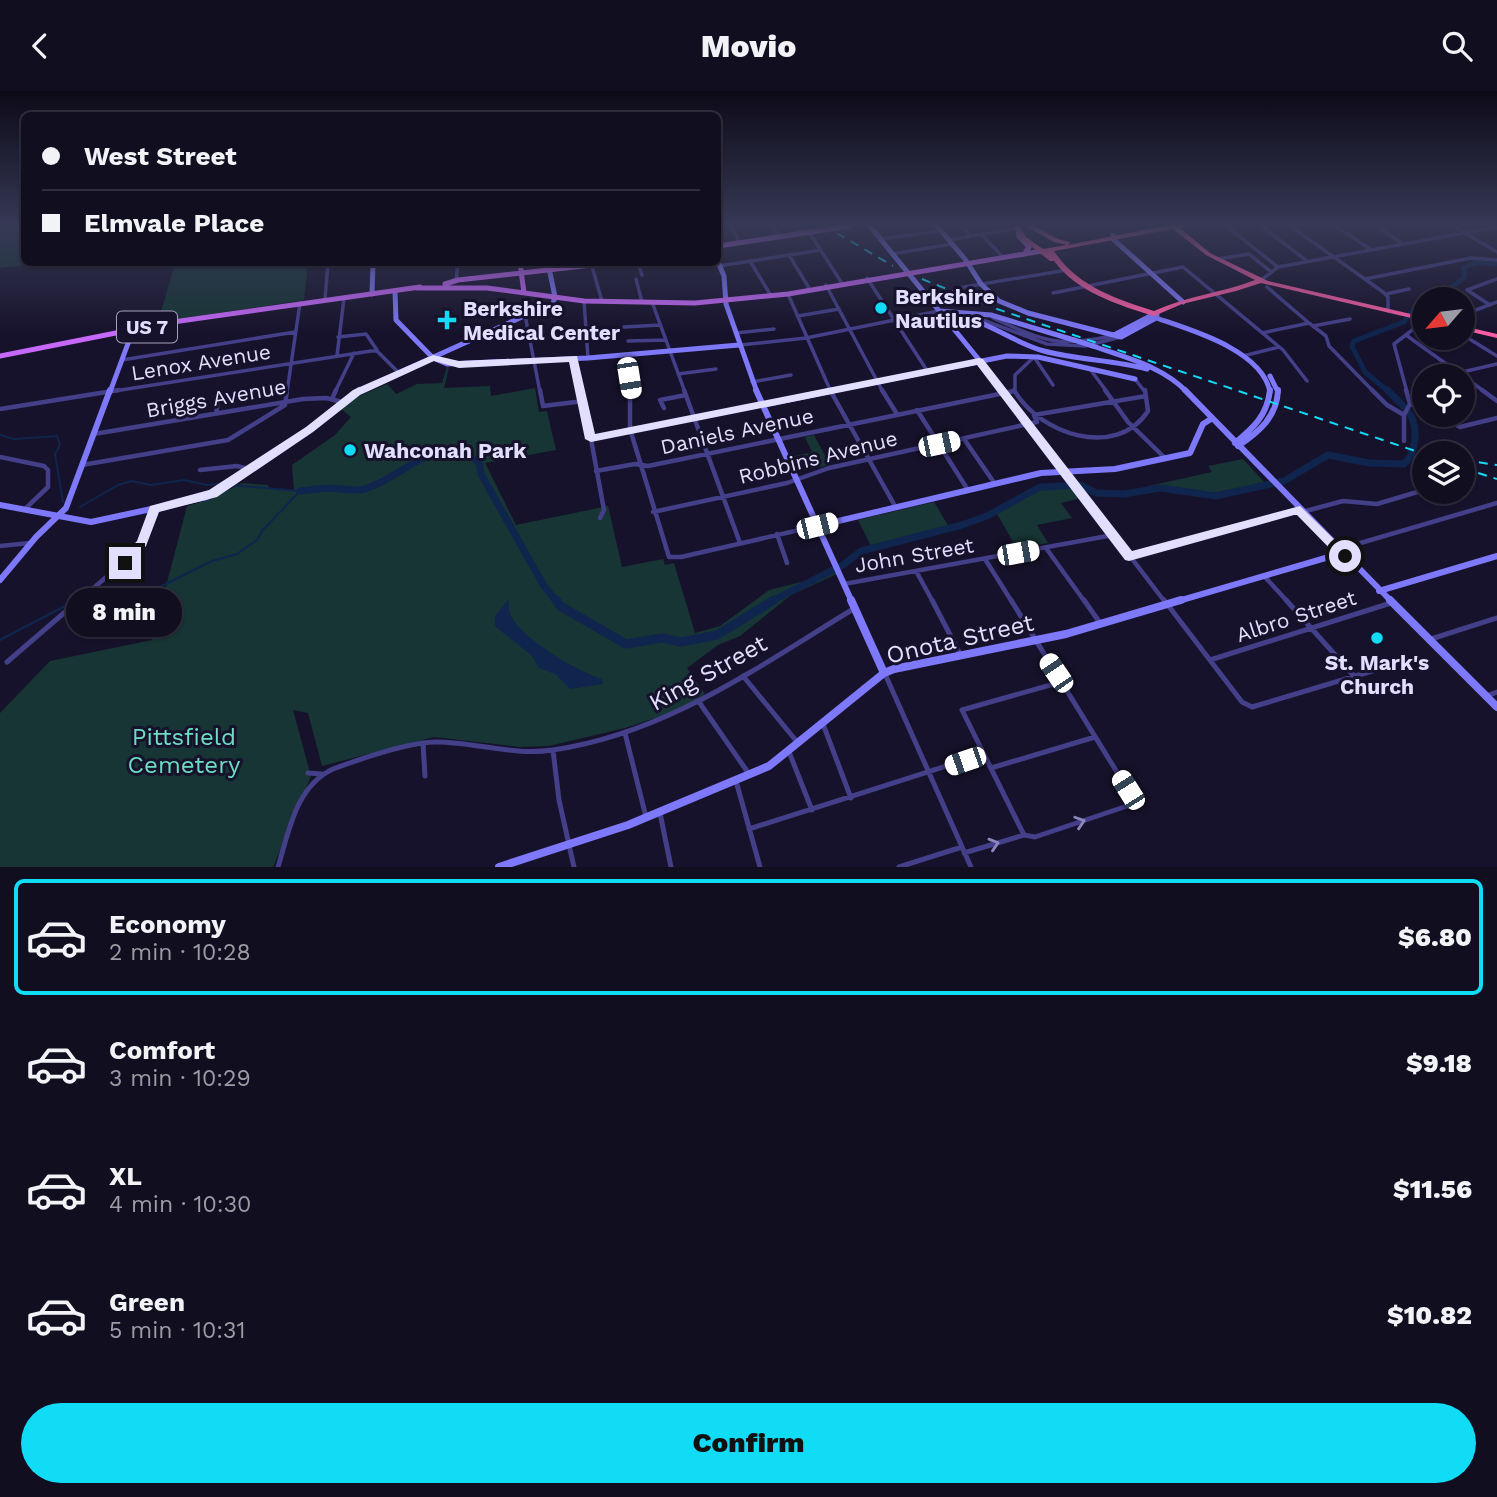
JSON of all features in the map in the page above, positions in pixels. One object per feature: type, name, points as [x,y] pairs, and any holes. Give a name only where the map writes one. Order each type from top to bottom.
[{"type":"highway","points":[[1056,261],[1083,286],[1155,316],[1183,302],[1260,281]]},
{"type":"highway","points":[[1221,261],[1260,281],[1412,316]]},
{"type":"highway","points":[[1475,331],[1497,336]]},
{"type":"main road","points":[[966,263],[974,261]]},
{"type":"main road","points":[[458,282],[584,300],[681,302],[788,294],[975,261]]},
{"type":"main road","points":[[521,266],[524,293]]},
{"type":"main road","points":[[523,266],[527,271],[537,272]]},
{"type":"main road","points":[[458,282],[579,266]]},
{"type":"main road","name":"US 7","points":[[0,356],[133,330],[300,303],[458,282]]},
{"type":"main road","points":[[725,299],[827,286]]},
{"type":"street","points":[[721,264],[748,261]]},
{"type":"street","points":[[750,261],[770,294]]},
{"type":"street","points":[[793,261],[809,288]]},
{"type":"street","points":[[828,261],[842,283]]},
{"type":"street","points":[[897,261],[1004,392],[1242,702],[1259,707],[1379,669]]},
{"type":"street","points":[[1138,261],[1183,302]]},
{"type":"street","points":[[1258,261],[1271,272]]},
{"type":"street","points":[[1271,261],[1278,267]]},
{"type":"street","points":[[1260,281],[1278,267],[1307,261]]},
{"type":"street","points":[[1339,261],[1386,295],[1388,311]]},
{"type":"street","points":[[1365,279],[1456,261]]},
{"type":"street","points":[[966,263],[995,298],[1014,309],[1118,336]]},
{"type":"street","points":[[326,299],[328,266]]},
{"type":"street","points":[[372,293],[373,266]]},
{"type":"street","points":[[458,266],[458,282]]},
{"type":"street","points":[[0,505],[91,522],[206,497],[319,422],[356,392],[553,303],[555,297],[549,266]]},
{"type":"street","points":[[592,266],[602,301]]},
{"type":"street","points":[[639,266],[642,275]]},
{"type":"street","points":[[719,266],[724,276],[725,299],[752,382],[971,867]]},
{"type":"street","points":[[1053,293],[1182,267],[1280,347],[1307,381]]},
{"type":"street","points":[[958,288],[1064,270]]},
{"type":"street","points":[[636,279],[642,302]]},
{"type":"street","points":[[868,279],[928,372]]},
{"type":"street","points":[[1490,305],[1468,289],[1497,279]]},
{"type":"street","points":[[827,286],[877,382],[897,414]]},
{"type":"street","points":[[1267,287],[1326,336],[1329,346],[1387,405],[1405,414]]},
{"type":"street","points":[[1386,295],[1409,289]]},
{"type":"street","points":[[395,291],[395,318],[433,358],[459,365],[670,352],[806,338],[895,319],[968,311],[1017,320],[1161,371],[1178,383],[1379,591],[1497,707]]},
{"type":"street","points":[[788,294],[831,391],[895,506]]},
{"type":"street","points":[[337,356],[344,297]]},
{"type":"street","points":[[584,300],[588,358]]},
{"type":"street","points":[[652,302],[740,543]]},
{"type":"street","points":[[1475,311],[1497,302]]},
{"type":"street","points":[[82,465],[228,440],[277,410],[286,401],[300,303]]},
{"type":"street","points":[[798,316],[839,309]]},
{"type":"street","points":[[968,311],[1051,342],[1118,336],[1130,327]]},
{"type":"street","points":[[941,313],[988,320],[1029,339],[1057,346],[1084,345],[1118,336],[1155,316]]},
{"type":"street","points":[[958,314],[985,321],[1016,340],[1043,351],[1150,370],[1169,380],[1193,400]]},
{"type":"street","points":[[525,316],[541,402],[546,408],[584,401]]},
{"type":"street","points":[[1086,328],[1114,331],[1155,316],[1212,339],[1245,356],[1273,379],[1278,395],[1269,419],[1256,433],[1236,444]]},
{"type":"street","points":[[1262,333],[1350,319]]},
{"type":"street","points":[[624,327],[660,325]]},
{"type":"street","points":[[736,333],[774,329]]},
{"type":"street","points":[[0,580],[31,543],[66,508],[133,330]]},
{"type":"street","points":[[1404,441],[1405,414],[1410,405],[1394,350],[1395,342],[1412,330]]},
{"type":"street","points":[[122,360],[295,332]]},
{"type":"street","points":[[338,337],[366,334],[377,351],[399,373]]},
{"type":"street","points":[[1406,335],[1446,364]]},
{"type":"street","points":[[628,341],[666,341]]},
{"type":"street","points":[[1475,342],[1497,356]]},
{"type":"street","points":[[1245,356],[1280,347]]},
{"type":"street","name":"Lenox Avenue","points":[[0,409],[377,351]]},
{"type":"street","points":[[332,399],[354,353]]},
{"type":"street","points":[[627,355],[632,396],[631,431],[666,554],[672,558],[1041,473],[1067,475],[1165,459],[1193,451],[1203,424],[1211,419]]},
{"type":"street","points":[[591,439],[1007,356],[1034,357],[1135,379],[1146,396],[1148,411],[1135,428],[1112,436],[1091,436],[1057,428],[1034,415]]},
{"type":"street","points":[[1236,444],[1266,412],[1272,389],[1263,373],[1245,356]]},
{"type":"street","points":[[1034,357],[1053,385]]},
{"type":"street","points":[[1028,424],[1037,422],[1014,391],[1015,375],[1034,357]]},
{"type":"street","points":[[574,358],[604,510],[600,518]]},
{"type":"street","points":[[1475,369],[1497,364]]},
{"type":"street","points":[[1090,368],[1113,402],[1165,459]]},
{"type":"street","points":[[678,374],[716,369]]},
{"type":"street","points":[[752,382],[791,375]]},
{"type":"street","points":[[1475,385],[1497,401]]},
{"type":"street","name":"Daniels Avenue","points":[[596,471],[635,464],[641,466],[1014,391]]},
{"type":"street","points":[[664,408],[660,400],[686,395]]},
{"type":"street","points":[[1034,415],[1146,396]]},
{"type":"street","points":[[216,413],[219,397]]},
{"type":"street","name":"Briggs Avenue","points":[[94,434],[317,397],[342,402]]},
{"type":"street","points":[[917,410],[968,490]]},
{"type":"street","points":[[1475,423],[1497,418]]},
{"type":"street","name":"Robbins Avenue","points":[[653,512],[787,483],[796,478],[869,459],[1028,424]]},
{"type":"street","points":[[1228,436],[1247,432]]},
{"type":"street","points":[[964,439],[995,484]]},
{"type":"street","points":[[0,457],[44,465],[48,470],[48,487],[25,510]]},
{"type":"street","points":[[200,470],[237,467],[249,470]]},
{"type":"street","points":[[1129,556],[1300,510],[1343,501],[1377,504],[1412,494]]},
{"type":"street","points":[[1338,549],[1497,503]]},
{"type":"street","points":[[7,662],[137,551],[154,509]]},
{"type":"street","points":[[777,534],[787,563]]},
{"type":"street","name":"John Street","points":[[844,584],[1113,535]]},
{"type":"street","points":[[0,546],[31,543]]},
{"type":"street","points":[[1045,548],[1100,624]]},
{"type":"street","name":"Onota Street","points":[[500,867],[660,813],[769,766],[884,673],[1100,624],[1329,557],[1338,549]]},
{"type":"street","points":[[1379,591],[1497,557]]},
{"type":"street","points":[[899,867],[1024,835],[1035,837],[1136,803],[985,559]]},
{"type":"street","points":[[916,571],[960,654]]},
{"type":"street","points":[[1264,576],[1354,676]]},
{"type":"street","name":"Albro Street","points":[[1210,660],[1391,603]]},
{"type":"street","name":"King Street","points":[[323,774],[423,743],[438,741],[525,753],[553,750],[625,733],[676,715],[855,608]]},
{"type":"street","points":[[1429,640],[1497,618]]},
{"type":"street","points":[[743,675],[799,744]]},
{"type":"street","points":[[1024,835],[962,710],[1061,682]]},
{"type":"street","points":[[1486,696],[1497,692]]},
{"type":"street","points":[[699,702],[750,774]]},
{"type":"street","points":[[823,724],[851,798]]},
{"type":"street","points":[[625,733],[646,818]]},
{"type":"street","points":[[991,768],[1096,737]]},
{"type":"street","points":[[423,743],[425,776]]},
{"type":"street","points":[[553,750],[559,800],[574,867]]},
{"type":"street","points":[[789,752],[812,810]]},
{"type":"street","points":[[749,829],[984,754]]},
{"type":"street","points":[[308,773],[323,774]]},
{"type":"street","points":[[278,867],[302,799],[313,782],[323,774]]},
{"type":"street","points":[[736,781],[760,867]]},
{"type":"street","points":[[660,813],[671,867]]},
{"type":"green space","points":[[0,261],[21,261],[21,265],[0,268]]},
{"type":"green space","points":[[174,266],[308,266],[304,300],[158,322]]},
{"type":"green space","name":"Pittsfield Cemetery","points":[[447,367],[444,388],[490,386],[491,396],[535,388],[539,412],[547,411],[556,450],[485,463],[516,525],[608,506],[622,567],[663,559],[665,565],[674,563],[695,633],[720,626],[769,590],[805,581],[833,566],[837,574],[791,595],[740,636],[718,645],[687,668],[705,694],[680,710],[625,728],[549,746],[520,747],[434,737],[322,766],[308,713],[293,710],[311,776],[273,867],[0,867],[0,713],[50,661],[152,640],[187,506],[211,499],[242,483],[268,485],[269,489],[294,490],[292,465],[335,435],[351,417],[341,409],[355,398],[387,384],[396,394],[417,384],[442,383]]},
{"type":"green space","points":[[814,435],[830,465],[798,472],[791,457],[812,452],[805,437]]},
{"type":"green space","points":[[1243,459],[1266,484],[1205,494],[1149,486],[1212,472],[1208,466]]},
{"type":"green space","points":[[1071,485],[1081,498],[1061,503],[1072,518],[1037,525],[1048,543],[1017,549],[997,514],[1038,490]]},
{"type":"green space","points":[[934,502],[949,527],[871,546],[858,520]]},
{"type":"water","points":[[509,599],[511,616],[527,635],[565,662],[602,679],[603,684],[570,689],[555,674],[539,668],[532,656],[495,626],[495,616]]},
{"type":"waterway","points":[[1452,287],[1465,277],[1464,268],[1477,262],[1497,264]]},
{"type":"waterway","points":[[1389,392],[1365,372],[1352,346],[1354,341],[1404,322],[1412,311]]},
{"type":"waterway","points":[[770,602],[843,565],[861,551],[962,525],[987,516],[1040,487],[1080,485],[1096,493],[1124,494],[1160,488],[1216,496],[1284,481],[1328,455],[1369,463],[1404,464],[1413,448],[1413,422],[1406,409],[1389,392]]},
{"type":"waterway","points":[[0,435],[14,439],[57,436],[60,445],[55,454],[63,502]]},
{"type":"waterway","points":[[300,491],[329,488],[365,489],[420,459],[448,452],[463,454],[479,462],[481,474],[544,586],[557,602]]},
{"type":"waterway","points":[[80,507],[118,485],[132,481],[151,485],[184,480],[207,485],[223,483]]},
{"type":"waterway","points":[[231,485],[299,491]]},
{"type":"waterway","points":[[82,600],[144,595],[212,561],[237,554],[257,540],[262,531],[300,491]]},
{"type":"waterway","points":[[556,600],[560,606],[626,644],[662,638],[681,642],[717,635],[774,600]]},
{"type":"waterway","points":[[0,640],[73,602]]},
{"type":"railway","points":[[885,261],[893,266]]},
{"type":"railway","points":[[922,279],[994,308],[1412,450]]},
{"type":"railway","points":[[1475,462],[1497,465]]},
{"type":"railway","points":[[1475,472],[1497,479]]},
{"type":"place","name":"Berkshire Nautilus","points":[[881,308]]},
{"type":"place","name":"Berkshire Medical Center","points":[[447,320]]},
{"type":"place","name":"Wahconah Park","points":[[350,450]]},
{"type":"place","name":"St. Mark's Church","points":[[1377,638]]},
{"type":"route","points":[[125,563],[142,543],[154,509],[213,494],[309,430],[356,392],[433,358],[447,364],[459,365],[574,358],[591,439],[979,361],[1129,556],[1300,510],[1345,556]]}]
